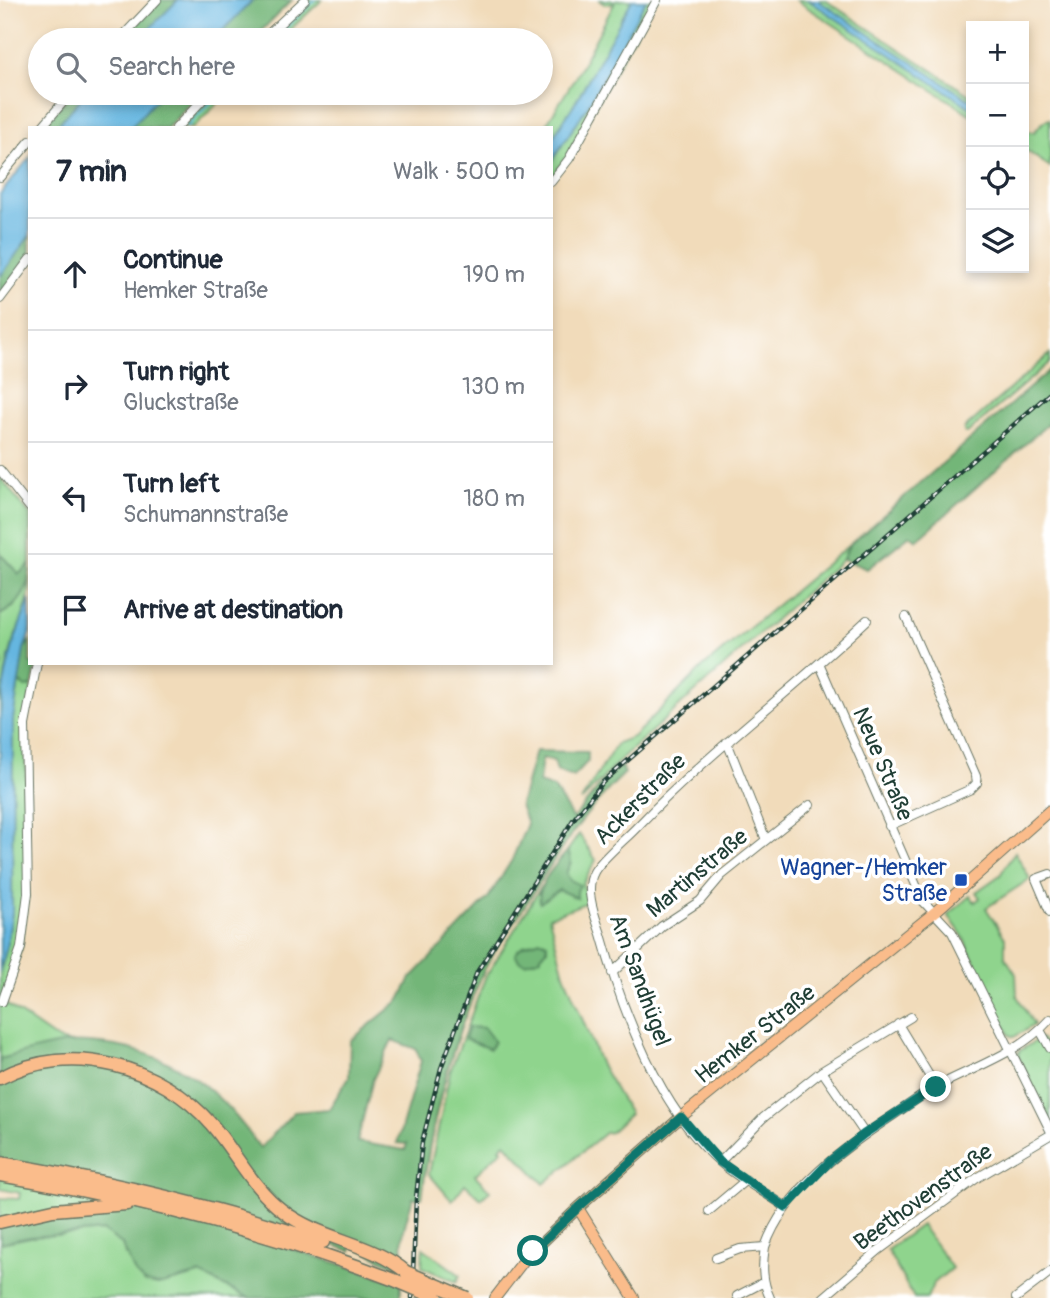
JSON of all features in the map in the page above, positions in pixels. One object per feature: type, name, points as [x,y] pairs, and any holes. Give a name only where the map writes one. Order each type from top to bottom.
[{"type":"highway","points":[[0,1079],[30,1067],[73,1060],[113,1065],[152,1078],[184,1098],[198,1111],[255,1183],[281,1210],[308,1227],[389,1261],[401,1276],[437,1298]]},
{"type":"highway","points":[[0,1163],[103,1182],[223,1210],[389,1261]]},
{"type":"highway","points":[[0,1175],[145,1203],[219,1221],[467,1298]]},
{"type":"highway","points":[[0,1222],[64,1208],[145,1203]]},
{"type":"main road","name":"Hemker Straße","points":[[495,1298],[533,1251],[681,1117],[935,912],[1050,810]]},
{"type":"main road","points":[[578,1208],[634,1298]]},
{"type":"street","points":[[130,28],[157,0]]},
{"type":"street","points":[[275,28],[305,0]]},
{"type":"street","points":[[553,179],[569,159],[657,0]]},
{"type":"street","points":[[43,126],[61,105]]},
{"type":"street","points":[[178,126],[198,105]]},
{"type":"street","points":[[0,177],[28,143]]},
{"type":"street","points":[[0,299],[28,262]]},
{"type":"street","points":[[0,470],[28,505]]},
{"type":"street","points":[[889,826],[971,789],[977,783],[906,617]]},
{"type":"street","name":"Ackerstraße","points":[[589,889],[594,872],[664,799],[727,742],[820,665],[867,620]]},
{"type":"street","points":[[2,1002],[21,948],[28,893],[25,725],[37,665]]},
{"type":"street","name":"Neue Straße","points":[[820,665],[923,901],[953,932],[1050,1132]]},
{"type":"street","points":[[727,742],[766,840]]},
{"type":"street","name":"Martinstraße","points":[[612,973],[662,926],[700,901],[722,875],[810,805]]},
{"type":"street","points":[[1050,874],[1036,879],[1050,912]]},
{"type":"street","name":"Am Sandhügel","points":[[589,889],[612,973],[643,1050],[681,1117],[720,1162],[786,1207]]},
{"type":"street","points":[[720,1162],[763,1118],[822,1071],[911,1017]]},
{"type":"street","points":[[770,1298],[762,1265],[772,1227],[786,1207],[830,1161],[864,1134],[936,1087],[1009,1051],[1040,1030],[1050,1019]]},
{"type":"street","points":[[898,1024],[936,1087]]},
{"type":"street","points":[[1040,1030],[1050,1048]]},
{"type":"street","points":[[822,1071],[864,1134]]},
{"type":"street","name":"Beethovenstraße","points":[[824,1298],[879,1250],[977,1178],[1050,1132]]},
{"type":"street","points":[[709,1211],[746,1180]]},
{"type":"street","points":[[716,1258],[740,1249],[765,1247]]},
{"type":"street","points":[[1016,1298],[1050,1272]]},
{"type":"street","points":[[737,1296],[764,1282]]},
{"type":"green space","points":[[157,0],[178,0],[150,28],[130,28]]},
{"type":"green space","points":[[253,0],[292,0],[264,28],[225,28]]},
{"type":"green space","points":[[310,0],[322,0],[292,28],[280,28]]},
{"type":"green space","points":[[600,0],[612,0],[614,3],[616,0],[632,0],[578,98],[553,137],[553,126],[545,126],[575,78],[614,4],[604,4]]},
{"type":"green space","points":[[646,0],[654,0],[567,156],[553,174],[553,159],[589,104]]},
{"type":"green space","points":[[796,0],[825,0],[966,93],[966,112]]},
{"type":"green space","points":[[61,105],[75,105],[57,126],[43,126]]},
{"type":"green space","points":[[151,105],[189,105],[169,126],[132,126]]},
{"type":"green space","points":[[204,105],[216,105],[195,126],[184,126]]},
{"type":"green space","points":[[1050,119],[1050,167],[1029,152],[1029,132],[1034,132],[1044,121]]},
{"type":"green space","points":[[28,238],[28,257],[0,295],[0,277]]},
{"type":"green space","points":[[1050,354],[1050,362],[967,433],[964,432],[964,429]]},
{"type":"green space","points":[[1050,370],[1050,422],[917,540],[910,535],[867,569],[843,559],[849,545]]},
{"type":"green space","points":[[0,477],[28,512],[28,566],[20,575],[0,554]]},
{"type":"green space","points":[[849,545],[843,559],[624,756],[581,801],[617,743],[633,737],[703,667]]},
{"type":"green space","points":[[0,554],[19,574],[28,566],[28,581],[19,600],[0,615]]},
{"type":"green space","points":[[28,585],[26,607],[7,663],[0,717],[0,668],[3,664],[0,656],[0,615],[15,606]]},
{"type":"green space","points":[[28,644],[28,665],[37,665],[32,686],[25,687],[19,682],[24,649]]},
{"type":"green space","points":[[19,682],[32,686],[25,725],[28,893],[21,948],[3,1002],[58,1040],[71,1043],[0,1059],[0,972],[12,913],[13,719]]},
{"type":"green space","points":[[535,751],[588,752],[588,761],[573,777],[557,771],[554,761],[542,758],[539,783],[554,788],[573,819],[603,782],[621,766],[625,773],[598,801],[563,847],[498,946],[481,977],[443,1086],[422,1198],[413,1198],[405,1226],[402,1252],[406,1272],[353,1245],[351,1251],[304,1235],[0,1163],[0,1059],[59,1044],[80,1042],[116,1046],[140,1052],[181,1069],[216,1095],[260,1148],[294,1112],[329,1109],[349,1077],[350,1041],[400,1000],[411,978],[488,898],[512,860],[527,824],[520,805]],"holes":[[[392,1040],[416,1049],[421,1061],[397,1143],[407,1144],[405,1150],[357,1142],[373,1079]]]},
{"type":"green space","points":[[579,834],[596,860],[583,884],[588,902],[549,917],[564,974],[601,1065],[630,1114],[544,1184],[505,1143],[500,1148],[502,1150],[475,1175],[490,1191],[481,1199],[465,1184],[452,1201],[429,1174],[450,1072],[485,978],[545,880],[538,894],[559,890],[577,898],[566,873],[571,862],[568,850]]},
{"type":"green space","points":[[568,850],[571,862],[566,873],[570,880],[580,885],[577,898],[559,890],[540,903],[544,881]]},
{"type":"green space","points":[[1015,852],[1030,879],[986,908],[1005,938],[1005,957],[1016,974],[1017,996],[1034,1025],[1014,1037],[1009,1035],[962,935],[948,915],[970,896],[975,902],[980,898],[976,892],[1000,875]]},
{"type":"green space","points":[[540,940],[547,943],[547,950],[541,958],[525,963],[519,960],[515,954],[520,948]]},
{"type":"green space","points":[[469,1027],[484,1028],[494,1041],[490,1049],[465,1039]]},
{"type":"green space","points":[[1042,1039],[1050,1052],[1050,1122],[1018,1056],[1019,1051]]},
{"type":"green space","points":[[0,1175],[145,1203],[0,1222],[0,1198],[19,1199],[20,1193],[0,1189]]},
{"type":"green space","points":[[145,1203],[401,1283],[401,1298],[249,1298],[200,1274],[158,1285],[144,1282],[135,1273],[122,1244],[103,1231],[30,1237],[0,1243],[0,1222]]},
{"type":"green space","points":[[921,1225],[952,1268],[933,1284],[927,1298],[914,1298],[887,1250]]},
{"type":"green space","points":[[103,1231],[122,1244],[125,1255],[158,1285],[200,1274],[249,1298],[0,1298],[0,1243],[30,1237]]},
{"type":"green space","points":[[423,1248],[460,1275],[456,1282],[422,1267]]},
{"type":"water","points":[[178,0],[253,0],[225,28],[150,28]]},
{"type":"water","points":[[632,0],[646,0],[589,104],[553,159],[553,137],[578,98]]},
{"type":"water","points":[[808,0],[817,0],[966,98],[966,105]]},
{"type":"water","points":[[75,105],[151,105],[132,126],[57,126]]},
{"type":"water","points":[[28,159],[28,238],[0,277],[0,194]]},
{"type":"water","points":[[28,605],[28,638],[13,719],[12,913],[0,972],[0,717],[10,657]]},
{"type":"waterway","points":[[285,28],[315,0]]},
{"type":"waterway","points":[[188,126],[208,105]]},
{"type":"railway","points":[[412,1298],[416,1198],[422,1142],[441,1068],[477,972],[573,820],[603,782],[1050,393]]},
{"type":"place","name":"Wagner-/Hemker Straße","points":[[961,880]]},
{"type":"route","points":[[533,1251],[681,1117],[720,1162],[786,1207],[830,1161],[864,1134],[936,1087]]}]
